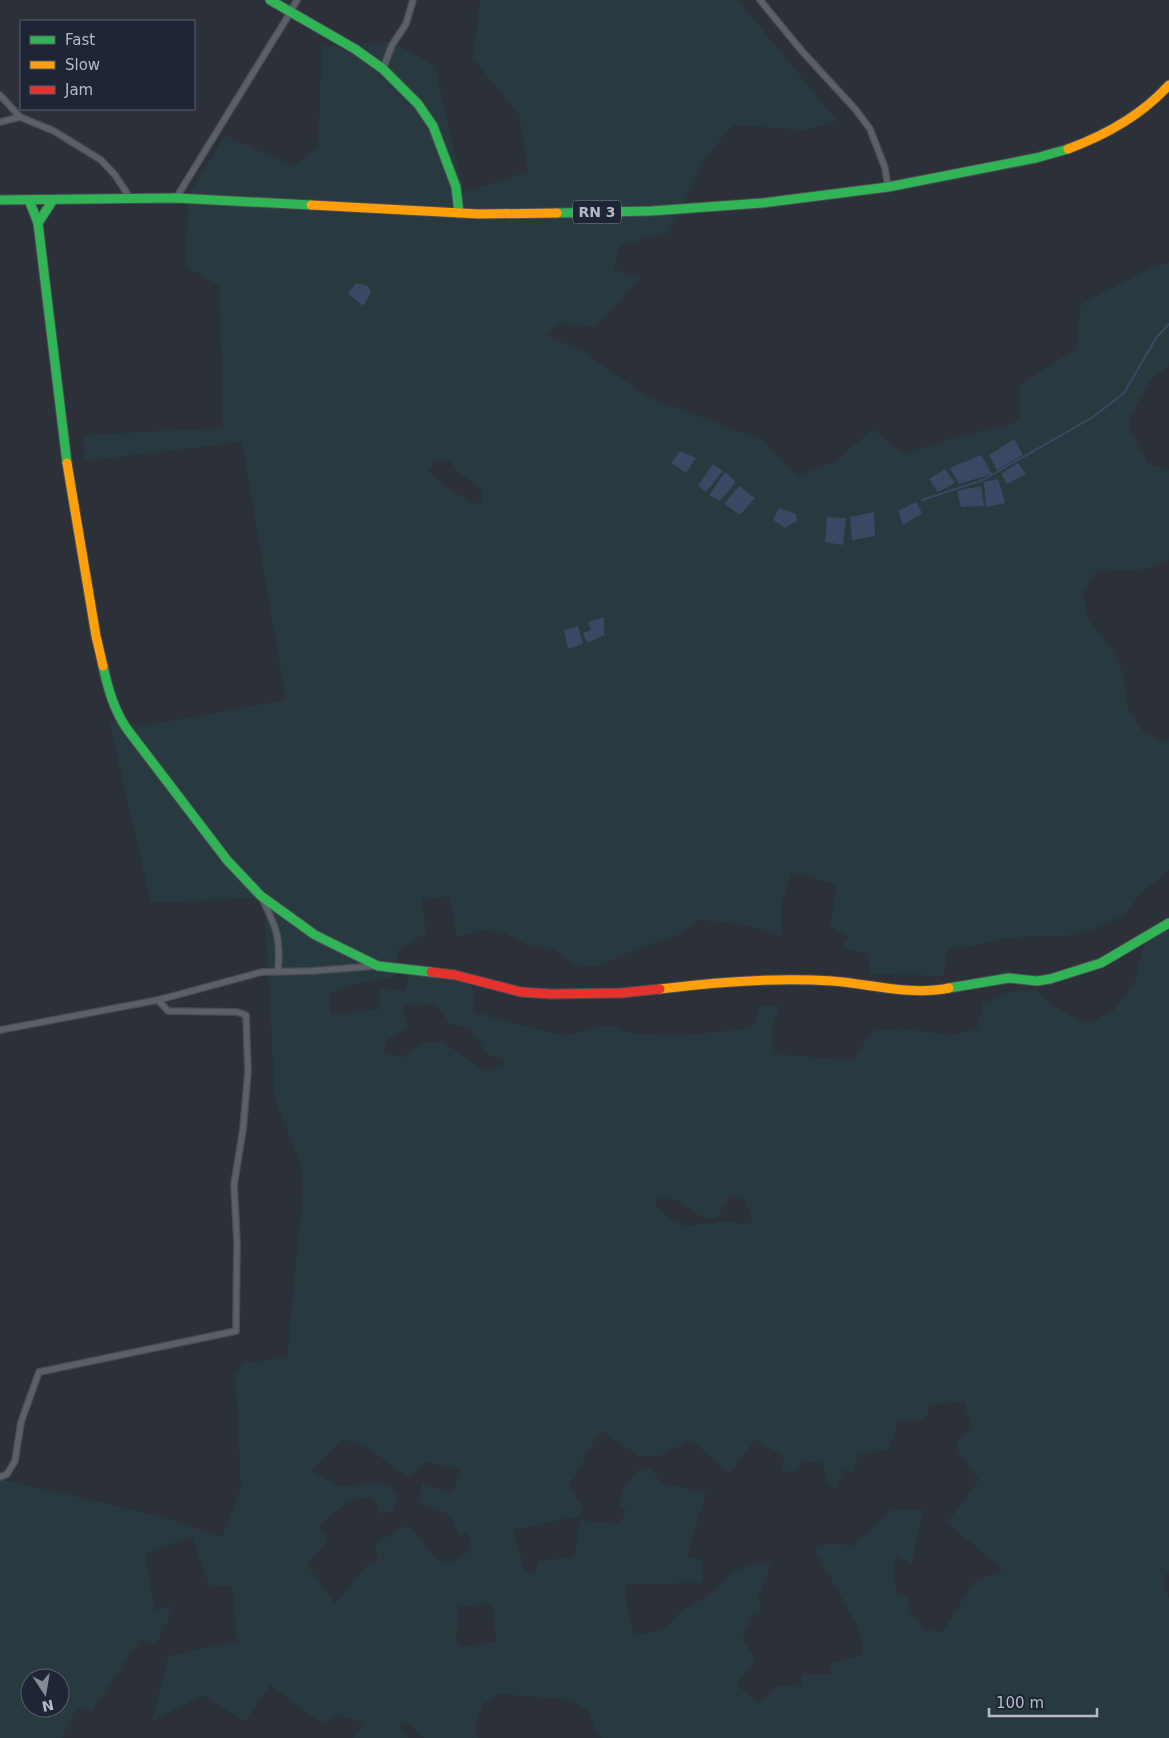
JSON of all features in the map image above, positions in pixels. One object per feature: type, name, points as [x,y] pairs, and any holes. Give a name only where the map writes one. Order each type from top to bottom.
[{"type":"street","points":[[270,0],[355,49],[383,69],[418,104],[433,126],[456,187],[459,213]]},
{"type":"street","points":[[176,198],[297,0]]},
{"type":"street","points":[[383,69],[392,45],[406,24],[413,0]]},
{"type":"street","points":[[760,0],[870,129],[884,168],[888,187]]},
{"type":"street","name":"RN 3","points":[[0,200],[176,198],[459,213],[528,214],[710,208],[888,187],[1036,158],[1092,140],[1130,120],[1169,85]]},
{"type":"street","points":[[0,94],[20,117],[54,131],[101,160],[115,175],[130,198]]},
{"type":"street","points":[[0,122],[20,117]]},
{"type":"street","points":[[29,200],[38,223],[69,479],[96,636],[108,689],[120,716],[153,765],[227,860],[261,896],[315,935],[378,966]]},
{"type":"street","points":[[38,223],[53,200]]},
{"type":"street","points":[[261,896],[277,931],[280,953],[278,970]]},
{"type":"street","points":[[0,1030],[158,1000],[262,972],[278,970],[311,971],[378,966],[456,976],[521,992],[551,994],[621,993],[716,982],[785,980],[831,981],[912,991],[934,991],[1000,979],[1037,981],[1050,979],[1101,963],[1169,923]]},
{"type":"street","points":[[0,1477],[7,1474],[15,1461],[20,1422],[39,1372],[236,1331],[237,1242],[234,1185],[244,1129],[248,1072],[246,1016],[237,1012],[168,1010],[158,1000]]},
{"type":"shaded area","points":[[480,0],[738,0],[837,121],[807,130],[732,125],[707,157],[669,233],[620,245],[613,269],[642,277],[595,327],[558,323],[546,335],[587,354],[646,396],[762,440],[797,476],[836,461],[873,429],[903,454],[949,439],[1020,421],[1019,385],[1076,349],[1081,304],[1152,268],[1169,262],[1169,365],[1152,378],[1130,417],[1129,430],[1149,465],[1169,469],[1169,559],[1146,569],[1096,572],[1083,593],[1088,619],[1112,650],[1123,673],[1129,711],[1144,733],[1160,741],[1169,739],[1169,870],[1139,895],[1124,916],[1093,929],[1066,936],[1007,938],[967,947],[947,947],[944,976],[870,974],[867,953],[841,948],[849,937],[830,926],[837,885],[792,872],[781,905],[781,937],[750,926],[698,920],[683,933],[636,949],[596,967],[572,964],[555,949],[530,947],[506,933],[484,930],[456,937],[450,896],[422,900],[426,933],[398,950],[394,978],[359,983],[330,994],[331,1014],[380,1009],[380,988],[405,990],[410,973],[465,980],[475,991],[473,1012],[565,1036],[603,1025],[615,1026],[632,1034],[681,1035],[738,1030],[755,1025],[758,1006],[780,1006],[772,1028],[773,1054],[853,1060],[872,1031],[901,1029],[952,1035],[977,1028],[983,1003],[1004,993],[1036,990],[1050,1004],[1086,1024],[1113,1011],[1134,985],[1143,946],[1169,928],[1169,1573],[1165,1574],[1164,1587],[1169,1598],[1169,1738],[602,1738],[596,1731],[589,1712],[572,1700],[500,1694],[483,1704],[475,1728],[478,1738],[424,1738],[409,1724],[403,1722],[399,1727],[408,1738],[353,1738],[364,1723],[336,1715],[322,1724],[270,1685],[245,1722],[203,1695],[152,1721],[168,1656],[237,1641],[232,1585],[210,1588],[192,1536],[145,1554],[155,1610],[175,1606],[156,1644],[140,1639],[92,1711],[77,1707],[62,1738],[0,1738],[0,1479],[159,1516],[222,1537],[241,1487],[235,1373],[243,1363],[287,1357],[303,1190],[300,1163],[275,1099],[264,897],[151,903],[109,721],[147,725],[286,700],[242,442],[85,461],[83,435],[223,428],[219,285],[185,266],[189,195],[225,135],[293,166],[318,148],[322,46],[392,42],[435,66],[464,192],[528,171],[519,114],[473,59]],"holes":[[[450,460],[457,471],[481,488],[482,499],[476,505],[441,484],[428,470],[435,463]],[[436,1004],[450,1024],[470,1029],[487,1054],[505,1060],[504,1065],[485,1072],[442,1041],[422,1043],[401,1058],[383,1052],[387,1040],[409,1028],[403,1011],[405,1005]],[[730,1195],[745,1200],[752,1219],[749,1225],[727,1221],[687,1226],[675,1223],[655,1205],[656,1199],[675,1199],[706,1220],[718,1217]],[[964,1402],[972,1429],[956,1441],[958,1451],[979,1480],[947,1523],[1003,1569],[974,1582],[942,1633],[924,1629],[910,1610],[907,1595],[897,1593],[893,1575],[896,1555],[912,1564],[923,1510],[892,1509],[853,1546],[833,1543],[814,1548],[859,1629],[863,1655],[830,1663],[832,1674],[803,1673],[800,1687],[778,1686],[758,1704],[736,1684],[756,1659],[742,1639],[750,1624],[747,1618],[761,1613],[759,1594],[772,1563],[756,1562],[732,1572],[711,1594],[682,1610],[663,1630],[633,1636],[625,1591],[627,1584],[703,1583],[702,1560],[687,1557],[706,1492],[662,1483],[650,1468],[637,1470],[623,1491],[618,1505],[626,1510],[620,1524],[580,1520],[574,1557],[538,1561],[536,1572],[526,1574],[513,1530],[580,1516],[583,1508],[569,1487],[600,1430],[639,1456],[659,1456],[691,1440],[730,1474],[755,1439],[785,1457],[780,1466],[784,1472],[797,1470],[803,1460],[824,1464],[825,1483],[837,1489],[843,1470],[854,1474],[858,1454],[889,1450],[898,1422],[921,1420],[927,1416],[930,1405]],[[343,1439],[371,1450],[410,1479],[425,1461],[462,1470],[451,1494],[422,1482],[418,1502],[449,1515],[459,1535],[467,1533],[471,1544],[465,1555],[448,1563],[436,1559],[408,1525],[376,1543],[377,1565],[372,1562],[366,1566],[335,1604],[307,1565],[328,1540],[319,1525],[350,1502],[365,1497],[373,1497],[381,1514],[393,1511],[399,1493],[379,1482],[339,1486],[311,1471]],[[492,1603],[496,1641],[461,1647],[456,1640],[459,1607]]]},
{"type":"water","points":[[356,283],[368,286],[371,293],[363,306],[348,294]]},
{"type":"water","points":[[1014,439],[1023,455],[997,470],[989,455]]},
{"type":"water","points":[[680,451],[696,458],[686,473],[671,463]]},
{"type":"water","points":[[981,455],[992,474],[959,484],[950,468]]},
{"type":"water","points":[[1018,463],[1026,474],[1007,484],[1001,474]]},
{"type":"water","points":[[713,464],[723,471],[706,492],[698,486]]},
{"type":"water","points":[[945,469],[955,483],[938,492],[929,479]]},
{"type":"water","points":[[725,472],[736,482],[720,501],[709,495]]},
{"type":"water","points":[[998,479],[1005,503],[986,507],[984,482]]},
{"type":"water","points":[[739,486],[755,498],[740,515],[724,504]]},
{"type":"water","points":[[981,486],[984,506],[961,507],[957,491]]},
{"type":"water","points":[[916,502],[922,513],[903,525],[898,511]]},
{"type":"water","points":[[779,508],[796,514],[797,521],[785,528],[773,520]]},
{"type":"water","points":[[874,512],[875,536],[852,540],[850,517]]},
{"type":"water","points":[[827,517],[846,518],[843,545],[825,542]]},
{"type":"water","points":[[604,617],[604,635],[587,643],[583,633],[591,630],[588,622]]},
{"type":"water","points":[[578,626],[583,644],[568,649],[564,630]]},
{"type":"waterway","points":[[922,500],[983,480],[1093,417],[1124,393],[1156,338],[1169,324]]},
{"type":"traffic: fast","points":[[270,0],[355,49],[383,69],[418,104],[433,126],[456,187],[459,213]]},
{"type":"traffic: fast","points":[[557,213],[651,211],[762,203],[888,187],[1036,158],[1068,149]]},
{"type":"traffic: fast","points":[[0,200],[176,198],[311,205]]},
{"type":"traffic: fast","points":[[29,200],[38,223],[67,463]]},
{"type":"traffic: fast","points":[[38,223],[53,200]]},
{"type":"traffic: fast","points":[[103,666],[112,699],[127,729],[227,860],[261,896],[315,935],[378,966],[431,972]]},
{"type":"traffic: fast","points":[[949,988],[1009,978],[1037,981],[1050,979],[1101,963],[1169,923]]},
{"type":"traffic: slow","points":[[1068,149],[1109,131],[1135,115],[1169,85]]},
{"type":"traffic: slow","points":[[311,205],[479,214],[557,213]]},
{"type":"traffic: slow","points":[[67,463],[96,636],[103,666]]},
{"type":"traffic: slow","points":[[660,989],[724,982],[767,980],[832,981],[920,991],[949,988]]},
{"type":"traffic: jam","points":[[431,972],[455,975],[521,992],[551,994],[621,993],[660,989]]}]
